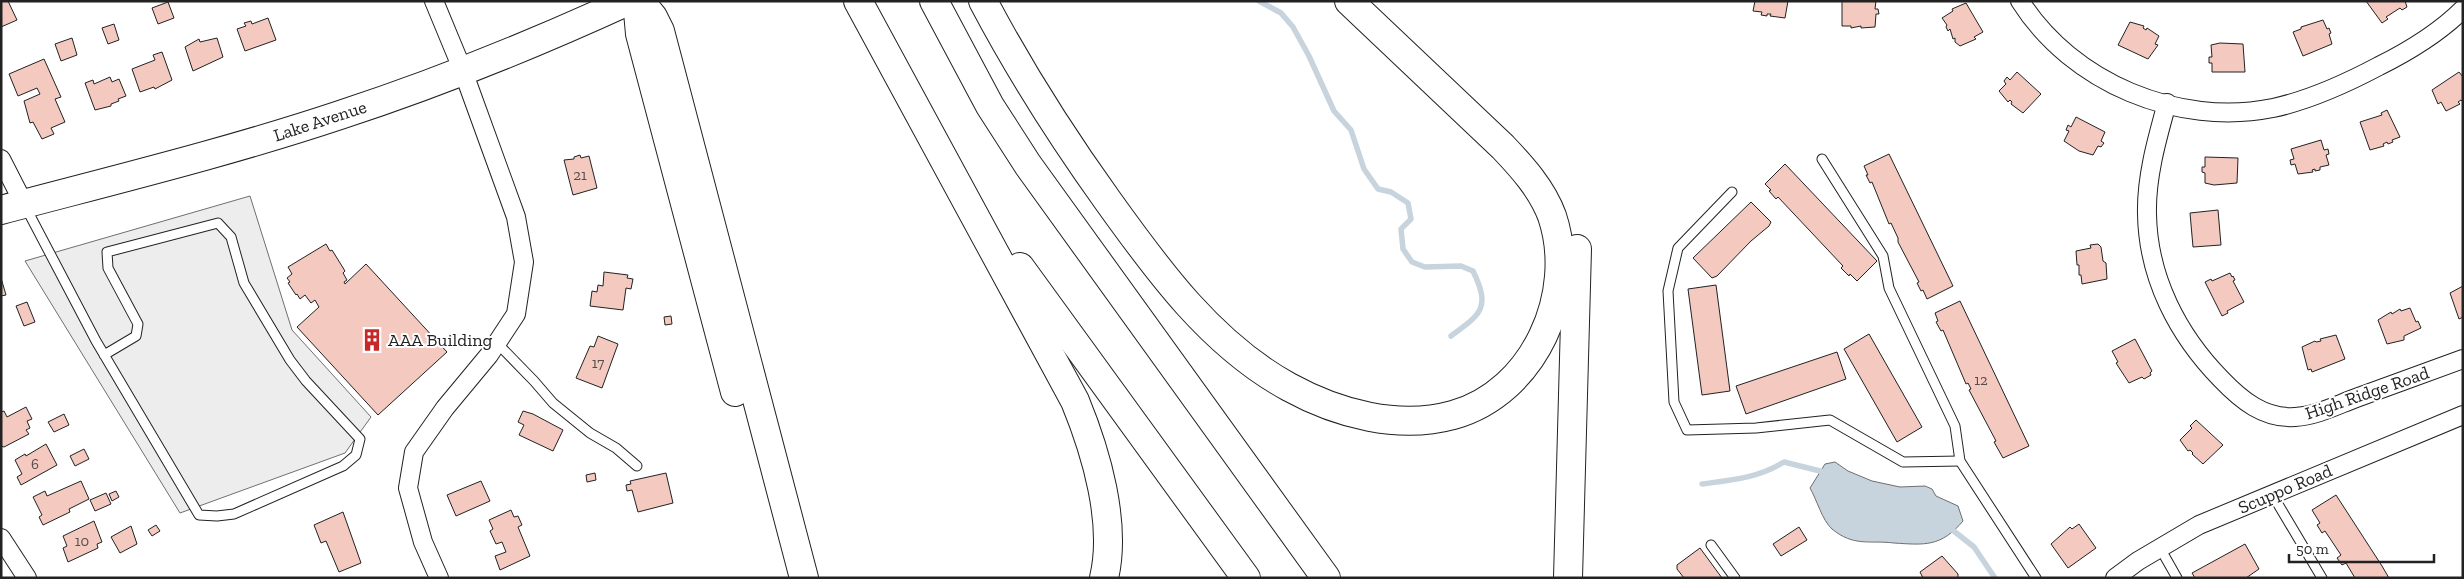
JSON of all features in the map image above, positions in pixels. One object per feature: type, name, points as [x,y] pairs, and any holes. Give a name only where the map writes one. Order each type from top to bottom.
[{"type":"main road","name":"Lake Avenue","points":[[13,207],[340,116],[463,71],[628,1]]},
{"type":"main road","points":[[638,1],[640,34],[784,578]]},
{"type":"main road","points":[[638,1],[653,18],[660,31],[804,578]]},
{"type":"main road","points":[[858,1],[1060,371],[1086,429],[1095,457],[1106,516],[1107,545],[1104,578]]},
{"type":"main road","points":[[934,1],[990,106],[1028,165],[1326,578]]},
{"type":"main road","points":[[983,1],[1008,50],[1080,163],[1170,284],[1230,345],[1288,386],[1318,401],[1355,414],[1390,420],[1423,420],[1455,414],[1487,400],[1511,380],[1533,354],[1548,326],[1557,299],[1560,270],[1558,241],[1551,214],[1540,191],[1523,168],[1503,146],[1349,1]]},
{"type":"main road","points":[[1375,1],[1516,134],[1555,182],[1568,208],[1576,238],[1578,270],[1568,578]]},
{"type":"main road","points":[[918,110],[1004,244],[1246,578]]},
{"type":"street","points":[[434,1],[463,71],[516,216],[524,262],[516,314],[497,343],[445,408],[414,452],[408,488],[423,542],[439,578]]},
{"type":"street","points":[[2020,1],[2045,35],[2072,60],[2104,80],[2134,95],[2166,103],[2235,112],[2274,108],[2319,94],[2366,73],[2410,50],[2451,21],[2463,9]]},
{"type":"street","name":"High Ridge Road","points":[[2166,103],[2154,153],[2147,214],[2157,276],[2183,333],[2200,357],[2232,391],[2251,406],[2272,416],[2296,417],[2321,411],[2463,359]]},
{"type":"street","points":[[1,159],[13,207]]},
{"type":"street","name":"Scuppo Road","points":[[2114,578],[2199,524],[2463,415]]},
{"type":"street","points":[[1,538],[27,578]]},
{"type":"lane","points":[[1822,158],[1883,256],[1889,288],[1954,426],[1960,461],[2036,578]]},
{"type":"lane","points":[[1732,192],[1678,248],[1668,291],[1674,402],[1687,430],[1756,428],[1830,420],[1903,462],[1960,461]]},
{"type":"lane","points":[[13,207],[104,355],[198,515],[217,516],[234,514],[343,466],[356,455],[360,439],[306,381],[290,360],[244,283],[231,237],[218,223],[107,252],[108,268],[138,324],[136,336],[104,355]]},
{"type":"lane","points":[[497,343],[534,380],[553,403],[590,433],[616,448],[637,466]]},
{"type":"lane","points":[[2272,494],[2322,578]]},
{"type":"lane","points":[[1711,545],[1735,578]]},
{"type":"lane","points":[[2160,548],[2177,578]]},
{"type":"shaded area","points":[[250,196],[292,330],[371,417],[345,453],[180,513],[25,261]]},
{"type":"shaded area","points":[[1835,462],[1848,471],[1872,481],[1900,487],[1925,486],[1932,489],[1936,496],[1958,506],[1963,521],[1947,536],[1932,543],[1924,544],[1862,542],[1840,535],[1828,525],[1810,488],[1825,464]]},
{"type":"building","points":[[1,1],[8,1],[17,20],[1,27]]},
{"type":"building","points":[[1755,1],[1788,1],[1785,18],[1770,16],[1771,14],[1767,14],[1767,16],[1761,15],[1762,12],[1753,11]]},
{"type":"building","points":[[1842,1],[1876,1],[1875,9],[1878,9],[1879,14],[1876,14],[1875,27],[1861,28],[1861,26],[1851,28],[1851,26],[1842,26]]},
{"type":"building","points":[[2366,1],[2405,1],[2407,7],[2402,10],[2400,8],[2386,17],[2388,19],[2382,23]]},
{"type":"building","points":[[168,2],[174,18],[158,24],[152,8]]},
{"type":"building","points":[[1966,3],[1983,32],[1974,37],[1976,39],[1960,46],[1955,42],[1955,38],[1953,39],[1950,29],[1948,31],[1947,25],[1942,18],[1953,11],[1952,9]]},
{"type":"building","points":[[268,18],[276,40],[245,51],[237,29],[246,26],[244,23],[251,21],[252,24]]},
{"type":"building","points":[[2323,20],[2331,33],[2329,34],[2332,44],[2303,56],[2293,32],[2301,29],[2301,27]]},
{"type":"building","points":[[2130,22],[2144,26],[2143,28],[2146,30],[2147,28],[2159,36],[2155,44],[2158,45],[2148,59],[2118,45]]},
{"type":"building","points":[[114,24],[119,40],[108,44],[102,28]]},
{"type":"building","points":[[72,38],[77,55],[61,61],[55,44]]},
{"type":"building","points":[[217,38],[223,57],[193,71],[185,47],[199,39],[200,42]]},
{"type":"building","points":[[2220,43],[2243,44],[2245,72],[2212,72],[2212,63],[2209,63],[2209,57],[2212,57],[2211,45]]},
{"type":"building","points":[[162,52],[172,80],[155,89],[154,87],[140,92],[132,69],[155,60],[153,55]]},
{"type":"building","points":[[44,59],[61,97],[55,99],[65,122],[51,128],[54,134],[42,139],[33,122],[30,123],[24,101],[40,94],[37,88],[18,96],[9,74]]},
{"type":"building","points":[[2017,72],[2041,94],[2023,113],[2011,104],[2010,100],[2008,102],[1999,91],[2006,84],[2004,81],[2007,77],[2010,80]]},
{"type":"building","points":[[2459,72],[2463,77],[2463,102],[2461,100],[2458,102],[2460,104],[2446,111],[2441,102],[2438,104],[2432,90]]},
{"type":"building","points":[[110,77],[112,82],[119,79],[126,96],[118,99],[119,101],[111,104],[111,106],[95,110],[85,83],[93,80],[94,84]]},
{"type":"building","points":[[2387,110],[2400,137],[2392,140],[2393,142],[2383,144],[2384,146],[2370,150],[2360,122],[2382,115],[2381,113]]},
{"type":"building","points":[[2076,117],[2105,132],[2101,141],[2104,143],[2101,147],[2098,146],[2093,155],[2079,151],[2064,141],[2069,131],[2066,130],[2068,125],[2071,127]]},
{"type":"building","points":[[2321,140],[2324,150],[2328,149],[2329,154],[2326,155],[2329,165],[2320,167],[2320,170],[2315,171],[2315,169],[2312,170],[2313,172],[2298,174],[2295,164],[2291,165],[2290,160],[2294,159],[2291,149]]},
{"type":"building","points":[[1889,154],[1953,286],[1927,299],[1917,283],[1919,282],[1898,242],[1891,223],[1889,224],[1872,182],[1870,183],[1866,175],[1868,175],[1864,166]]},
{"type":"building","points":[[580,155],[581,158],[589,156],[597,188],[573,195],[564,160],[574,159],[574,157]]},
{"type":"building","points":[[2205,157],[2238,158],[2237,183],[2214,185],[2205,183],[2205,173],[2202,172],[2202,167],[2205,167]]},
{"type":"building","points":[[1785,164],[1877,261],[1857,281],[1841,268],[1843,266],[1778,197],[1776,199],[1769,191],[1771,190],[1765,184]]},
{"type":"building","points":[[1751,202],[1771,222],[1769,226],[1751,241],[1717,276],[1712,278],[1693,258]]},
{"type":"building","points":[[2218,210],[2221,245],[2193,247],[2190,213]]},
{"type":"building","name":"AAA Building","points":[[326,244],[345,271],[343,273],[347,280],[344,282],[345,284],[366,264],[447,352],[378,415],[297,327],[319,307],[315,300],[311,303],[305,295],[300,299],[296,295],[288,283],[290,282],[287,278],[292,274],[288,267]]},
{"type":"building","points":[[2098,244],[2101,247],[2103,261],[2106,263],[2107,279],[2082,284],[2081,275],[2079,275],[2079,265],[2077,265],[2076,251],[2091,248],[2090,245]]},
{"type":"building","points":[[604,272],[628,275],[627,278],[633,279],[631,289],[626,288],[623,310],[590,306],[592,291],[597,292],[598,285],[603,286]]},
{"type":"building","points":[[2230,273],[2244,302],[2227,311],[2228,313],[2222,316],[2205,282]]},
{"type":"building","points":[[1,278],[6,295],[1,296]]},
{"type":"building","points":[[1716,285],[1730,391],[1702,395],[1688,289]]},
{"type":"building","points":[[2463,286],[2463,317],[2459,319],[2450,293]]},
{"type":"building","points":[[1960,301],[2029,446],[2003,458],[1969,390],[1971,389],[1968,383],[1966,384],[1943,330],[1941,331],[1936,322],[1938,321],[1935,313]]},
{"type":"building","points":[[27,302],[35,322],[24,326],[16,306]]},
{"type":"building","points":[[2410,308],[2421,328],[2404,336],[2404,340],[2387,344],[2378,320],[2391,312],[2392,314],[2400,309],[2401,311]]},
{"type":"building","points":[[671,316],[672,324],[665,325],[664,317]]},
{"type":"building","points":[[1869,334],[1922,427],[1897,442],[1844,349]]},
{"type":"building","points":[[2336,335],[2345,359],[2312,372],[2311,369],[2308,370],[2302,347],[2315,341],[2321,341],[2320,339]]},
{"type":"building","points":[[598,336],[618,344],[602,388],[576,378],[590,346],[594,347]]},
{"type":"building","points":[[2135,339],[2152,371],[2151,375],[2144,379],[2142,377],[2129,383],[2116,363],[2118,362],[2112,351]]},
{"type":"building","points":[[1837,352],[1846,379],[1746,414],[1736,386]]},
{"type":"building","points":[[26,407],[32,419],[27,421],[30,428],[26,430],[29,434],[4,447],[1,446],[1,412],[4,411],[7,417]]},
{"type":"building","points":[[523,411],[533,414],[563,430],[553,451],[519,435],[524,425],[518,422]]},
{"type":"building","points":[[64,414],[69,425],[54,432],[48,422]]},
{"type":"building","points":[[2196,420],[2223,445],[2203,464],[2190,450],[2188,451],[2180,440],[2192,428],[2190,426]]},
{"type":"building","points":[[46,444],[57,465],[21,485],[17,477],[22,474],[15,460]]},
{"type":"building","points":[[84,449],[89,459],[75,466],[70,456]]},
{"type":"building","points":[[595,473],[596,480],[587,482],[586,475]]},
{"type":"building","points":[[666,473],[673,503],[638,512],[632,490],[627,491],[626,485],[631,484],[630,481]]},
{"type":"building","points":[[81,481],[89,499],[69,509],[70,512],[43,525],[39,517],[42,515],[33,497],[45,491],[47,496]]},
{"type":"building","points":[[481,481],[490,501],[456,516],[447,495]]},
{"type":"building","points":[[116,491],[119,497],[112,501],[109,494]]},
{"type":"building","points":[[106,493],[111,504],[95,511],[90,500]]},
{"type":"building","points":[[2336,495],[2389,578],[2355,578],[2346,563],[2342,565],[2337,558],[2341,555],[2325,531],[2322,533],[2317,525],[2320,523],[2312,510]]},
{"type":"building","points":[[511,510],[514,517],[518,516],[522,525],[518,527],[530,556],[500,570],[495,556],[506,552],[502,542],[496,544],[490,531],[493,529],[489,520]]},
{"type":"building","points":[[343,512],[361,563],[339,572],[326,541],[321,543],[314,525]]},
{"type":"building","points":[[94,521],[102,542],[97,544],[98,548],[68,562],[63,548],[67,546],[63,536]]},
{"type":"building","points":[[2079,524],[2096,548],[2068,568],[2051,544],[2070,527],[2072,529]]},
{"type":"building","points":[[156,525],[160,531],[152,536],[148,530]]},
{"type":"building","points":[[131,526],[137,544],[120,553],[111,537]]},
{"type":"building","points":[[1799,527],[1807,540],[1781,556],[1773,544]]},
{"type":"building","points":[[2245,544],[2259,569],[2246,578],[2195,578],[2192,573]]},
{"type":"building","points":[[1700,548],[1722,578],[1684,578],[1677,569],[1677,565]]},
{"type":"building","points":[[1942,556],[1958,574],[1958,578],[1923,578],[1920,572]]},
{"type":"waterway","points":[[1259,1],[1281,13],[1293,27],[1309,56],[1334,111],[1351,130],[1364,169],[1378,189],[1391,192],[1408,203],[1411,219],[1401,229],[1403,249],[1412,262],[1425,267],[1461,266],[1473,271],[1481,294],[1482,302],[1480,309],[1470,322],[1451,336]]},
{"type":"waterway","points":[[1702,484],[1755,475],[1784,462],[1828,473]]},
{"type":"waterway","points":[[1950,528],[1974,547],[1995,578]]},
{"type":"place","name":"AAA Building","points":[[372,340]]}]
